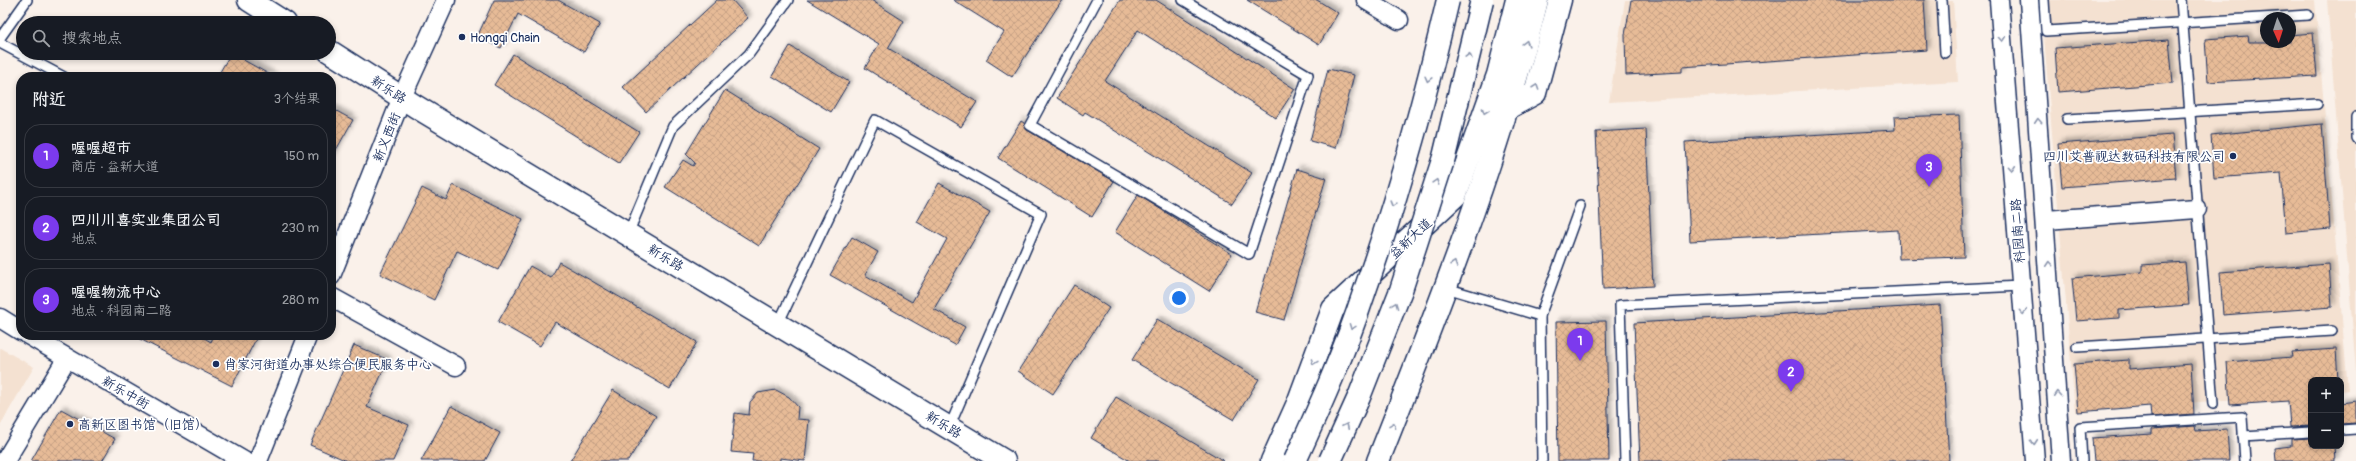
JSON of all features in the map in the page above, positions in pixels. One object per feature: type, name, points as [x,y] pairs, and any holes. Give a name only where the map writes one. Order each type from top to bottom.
[{"type":"main road","points":[[249,0],[274,16]]},
{"type":"main road","points":[[1295,461],[1332,377],[1372,272],[1415,132],[1448,0]]},
{"type":"main road","points":[[1330,461],[1359,397],[1401,290],[1444,157],[1482,0]]},
{"type":"main road","name":"益新大道","points":[[1378,461],[1446,288],[1506,109],[1507,77],[1517,0]]},
{"type":"main road","name":"益新大道","points":[[1272,461],[1298,403],[1333,309],[1455,196],[1507,77],[1537,0]]},
{"type":"main road","points":[[1506,109],[1535,93],[1560,0]]},
{"type":"main road","name":"新乐路","points":[[336,56],[402,98],[1004,461]]},
{"type":"street","name":"新义西街","points":[[336,263],[402,98],[446,0]]},
{"type":"street","points":[[1366,0],[1399,20]]},
{"type":"street","name":"科园南二路","points":[[1999,0],[2035,461]]},
{"type":"street","points":[[2030,0],[2046,220],[2061,461]]},
{"type":"street","points":[[2046,220],[2198,209]]},
{"type":"street","points":[[336,300],[456,366]]},
{"type":"street","points":[[0,318],[16,328]]},
{"type":"street","name":"新乐中街","points":[[36,340],[244,461]]},
{"type":"street","points":[[258,461],[306,340]]},
{"type":"street","points":[[5,461],[67,358]]},
{"type":"lane","points":[[0,38],[27,0]]},
{"type":"lane","points":[[628,234],[673,126],[749,54],[788,0]]},
{"type":"lane","points":[[1097,0],[1030,125],[1249,254],[1308,75],[1184,0]]},
{"type":"lane","points":[[1942,0],[1945,53]]},
{"type":"lane","points":[[2044,0],[2046,31],[2308,16]]},
{"type":"lane","points":[[2181,0],[2213,404]]},
{"type":"lane","points":[[0,43],[16,52]]},
{"type":"lane","points":[[32,60],[55,72]]},
{"type":"lane","points":[[2067,119],[2317,104]]},
{"type":"lane","points":[[2356,117],[2356,138]]},
{"type":"lane","points":[[778,324],[875,120],[1041,214],[949,428]]},
{"type":"lane","points":[[1542,461],[1540,316],[1580,206]]},
{"type":"lane","points":[[1625,461],[1620,305],[2022,286]]},
{"type":"lane","points":[[1446,288],[1540,316]]},
{"type":"lane","points":[[2077,347],[2332,331]]},
{"type":"lane","points":[[2082,461],[2080,427],[2242,417],[2245,461]]},
{"type":"lane","points":[[2344,430],[2356,429]]},
{"type":"lane","points":[[2243,436],[2308,432]]},
{"type":"shaded area","points":[[1625,0],[1953,0],[1958,82],[1609,102]]},
{"type":"shaded area","points":[[2041,0],[2315,0],[2348,390],[2344,391],[2344,377],[2308,377],[2308,393],[2075,412]]},
{"type":"shaded area","points":[[2327,0],[2356,0],[2356,372]]},
{"type":"shaded area","points":[[0,348],[34,367],[0,426]]},
{"type":"building","points":[[494,0],[558,0],[600,24],[584,52],[518,14],[501,48],[477,37]]},
{"type":"building","points":[[717,0],[732,0],[748,18],[646,112],[623,87]]},
{"type":"building","points":[[807,0],[871,0],[904,21],[888,48],[977,102],[961,127],[865,68],[879,44]]},
{"type":"building","points":[[953,0],[1062,0],[1012,77],[986,60],[1004,32]]},
{"type":"building","points":[[1120,0],[1156,0],[1295,89],[1276,118],[1138,30],[1105,81],[1252,173],[1232,204],[1085,112],[1083,115],[1057,98]]},
{"type":"building","points":[[1247,0],[1317,0],[1338,13],[1319,45]]},
{"type":"building","points":[[1631,0],[1924,0],[1927,50],[1682,67],[1682,72],[1626,75],[1625,35]]},
{"type":"building","points":[[2313,33],[2317,76],[2208,82],[2205,39],[2248,36],[2249,42],[2260,42],[2260,48],[2296,48],[2296,34]]},
{"type":"building","points":[[2169,40],[2173,83],[2058,92],[2055,48]]},
{"type":"building","points":[[790,46],[849,82],[831,112],[772,76]]},
{"type":"building","points":[[513,54],[639,132],[619,163],[494,85]]},
{"type":"building","points":[[227,60],[244,60],[265,72],[220,72]]},
{"type":"building","points":[[1328,69],[1354,75],[1336,148],[1310,141]]},
{"type":"building","points":[[725,90],[819,149],[759,246],[665,187],[683,160],[693,166],[695,163],[686,154]]},
{"type":"building","points":[[336,111],[353,120],[336,150]]},
{"type":"building","points":[[1959,115],[1964,257],[1899,259],[1898,230],[1690,241],[1685,142],[1895,130],[1894,117]]},
{"type":"building","points":[[1021,121],[1024,123],[1027,130],[1114,181],[1092,217],[998,158]]},
{"type":"building","points":[[2322,124],[2330,229],[2286,233],[2281,173],[2214,178],[2211,135]]},
{"type":"building","points":[[1646,129],[1653,286],[1603,289],[1596,132]]},
{"type":"building","points":[[2172,135],[2176,178],[2062,187],[2058,144]]},
{"type":"building","points":[[1297,169],[1326,178],[1284,320],[1255,312]]},
{"type":"building","points":[[939,183],[990,212],[934,309],[965,327],[955,345],[830,275],[852,237],[878,252],[865,275],[912,302],[947,239],[917,222]]},
{"type":"building","points":[[453,185],[523,219],[498,270],[457,251],[434,300],[380,274],[422,188],[446,200]]},
{"type":"building","points":[[1138,195],[1232,254],[1209,291],[1115,232]]},
{"type":"building","points":[[559,262],[697,342],[670,389],[555,322],[540,346],[498,322],[530,266],[551,278]]},
{"type":"building","points":[[2185,262],[2189,305],[2119,310],[2119,318],[2076,321],[2072,278],[2142,272],[2142,265]]},
{"type":"building","points":[[2329,264],[2332,307],[2223,315],[2220,272]]},
{"type":"building","points":[[1074,285],[1109,308],[1053,394],[1018,371]]},
{"type":"building","points":[[1940,305],[1949,461],[1640,461],[1634,323]]},
{"type":"building","points":[[1157,319],[1259,379],[1234,420],[1132,360]]},
{"type":"building","points":[[1606,321],[1609,461],[1558,461],[1556,322]]},
{"type":"building","name":"肖家河街道办事处综合便民服务中心","points":[[142,340],[208,340],[211,342],[212,340],[255,340],[232,386]]},
{"type":"building","points":[[354,345],[388,360],[367,407],[409,425],[393,461],[347,461],[310,445]]},
{"type":"building","points":[[2336,349],[2338,377],[2308,377],[2308,426],[2290,427],[2288,401],[2230,405],[2227,362],[2293,357],[2292,352]]},
{"type":"building","points":[[2129,360],[2129,369],[2191,364],[2194,414],[2151,417],[2150,406],[2078,412],[2074,364]]},
{"type":"building","points":[[613,390],[656,416],[628,461],[570,461]]},
{"type":"building","points":[[776,390],[789,397],[798,407],[797,419],[809,420],[805,461],[780,458],[780,461],[752,461],[753,454],[731,452],[735,413],[749,415],[750,402],[758,393]]},
{"type":"building","points":[[1116,397],[1224,461],[1130,461],[1091,438]]},
{"type":"building","points":[[2356,401],[2356,423],[2344,424],[2344,403]]},
{"type":"building","points":[[451,406],[500,433],[485,461],[421,461]]},
{"type":"building","name":"高新区图书馆（旧馆）","points":[[61,409],[115,439],[102,461],[31,461]]},
{"type":"building","points":[[2195,426],[2196,431],[2227,429],[2229,461],[2094,461],[2092,438],[2152,434],[2152,429]]},
{"type":"building","points":[[2308,438],[2308,449],[2334,449],[2335,461],[2276,461],[2275,448],[2291,446],[2291,439]]},
{"type":"place","name":"Hongqi Chain","points":[[462,37]]},
{"type":"place","name":"四川艾普视达数码科技有限公司","points":[[2233,156]]},
{"type":"place","name":"喔喔物流中心","points":[[1929,187]]},
{"type":"place","name":"喔喔超市","points":[[1580,361]]},
{"type":"place","name":"肖家河街道办事处综合便民服务中心","points":[[216,364]]},
{"type":"place","name":"四川川喜实业集团公司","points":[[1791,392]]},
{"type":"place","name":"高新区图书馆（旧馆）","points":[[70,424]]}]
